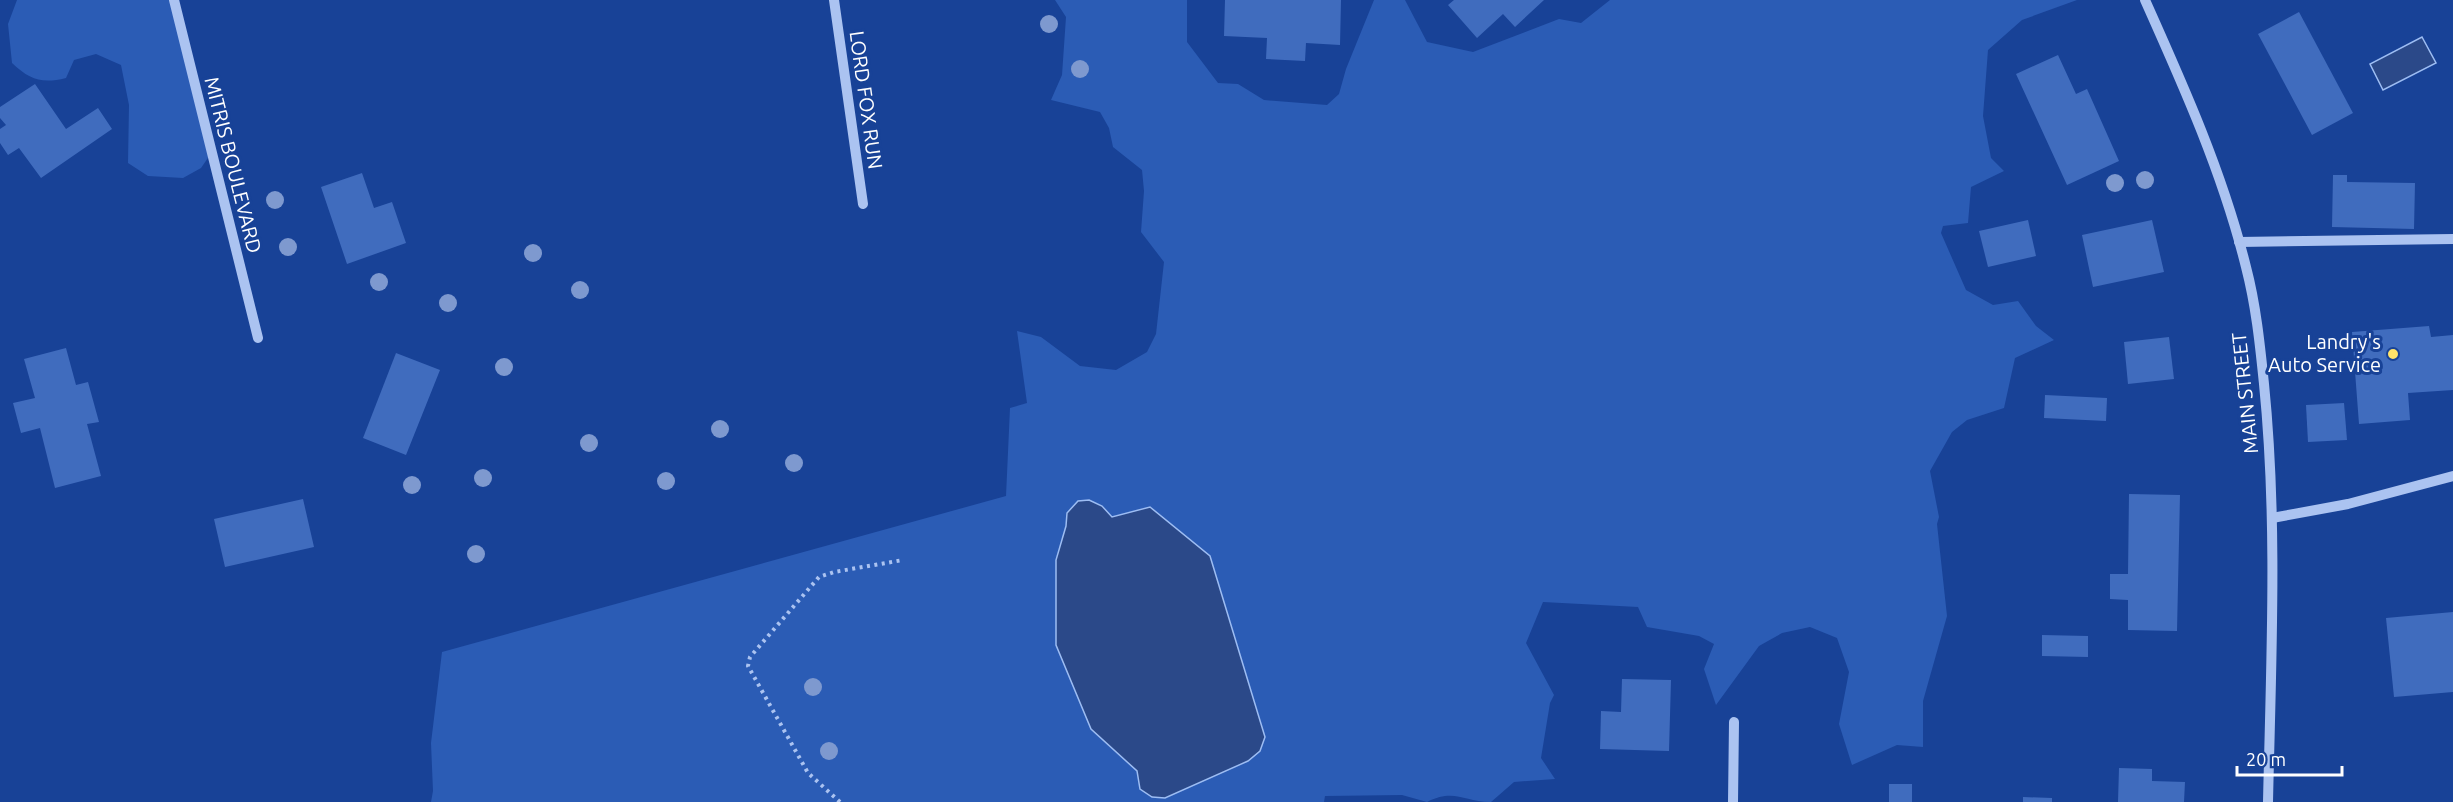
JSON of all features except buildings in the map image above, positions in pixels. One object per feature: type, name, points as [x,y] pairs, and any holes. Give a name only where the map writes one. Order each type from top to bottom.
[{"type":"street","name":"MITRIS BOULEVARD","points":[[174,0],[258,338]]},
{"type":"street","name":"LORD FOX RUN","points":[[834,0],[863,204]]},
{"type":"street","name":"MAIN STREET","points":[[2145,0],[2201,128],[2229,207],[2247,270],[2259,337],[2271,451],[2268,802]]},
{"type":"street","points":[[2239,242],[2453,239]]},
{"type":"street","points":[[2272,518],[2348,504],[2453,476]]},
{"type":"street","points":[[1733,802],[1734,722]]},
{"type":"path","points":[[840,802],[808,773],[748,666],[750,657],[819,577],[834,572],[903,560]]},
{"type":"shaded area","points":[[17,0],[174,0],[212,152],[201,168],[183,178],[148,176],[128,163],[129,105],[121,65],[96,54],[74,60],[66,78],[50,81],[31,77],[12,63],[8,24]]},
{"type":"shaded area","points":[[1055,0],[1187,0],[1187,42],[1218,83],[1238,84],[1264,100],[1327,105],[1339,94],[1346,69],[1374,0],[1405,0],[1427,42],[1473,52],[1559,19],[1581,23],[1610,0],[2077,0],[2022,20],[1988,50],[1983,116],[1991,158],[2004,171],[1971,187],[1968,223],[1943,226],[1941,233],[1966,290],[1993,305],[2018,301],[2036,326],[2054,340],[2015,358],[2004,408],[1967,420],[1952,432],[1930,471],[1939,517],[1937,524],[1947,616],[1923,701],[1923,747],[1897,745],[1852,765],[1839,724],[1849,672],[1837,638],[1810,627],[1782,633],[1759,646],[1716,705],[1704,669],[1714,644],[1699,636],[1647,627],[1638,607],[1543,602],[1526,643],[1554,695],[1550,703],[1541,758],[1555,779],[1514,782],[1491,802],[1445,796],[1427,802],[1402,795],[1325,796],[1324,802],[431,802],[433,791],[431,743],[442,652],[1006,496],[1010,408],[1027,403],[1017,331],[1041,337],[1080,366],[1116,370],[1147,352],[1156,334],[1164,262],[1141,232],[1144,191],[1142,170],[1113,147],[1109,128],[1100,112],[1051,100],[1062,75],[1066,17]],"holes":[[[1078,501],[1102,506],[1112,517],[1145,508],[1243,665],[1260,719],[1261,748],[1140,789],[1137,771],[1091,729],[1066,526],[1067,513]]]},
{"type":"shaded area","points":[[2422,37],[2436,63],[2383,90],[2370,64]]},
{"type":"shaded area","points":[[1089,500],[1102,506],[1112,517],[1150,507],[1210,556],[1265,737],[1260,751],[1248,761],[1165,798],[1152,797],[1140,789],[1137,771],[1091,729],[1056,645],[1056,560],[1066,526],[1067,513],[1078,501]]},
{"type":"place","name":"Landry's Auto Service","points":[[2393,354]]}]
